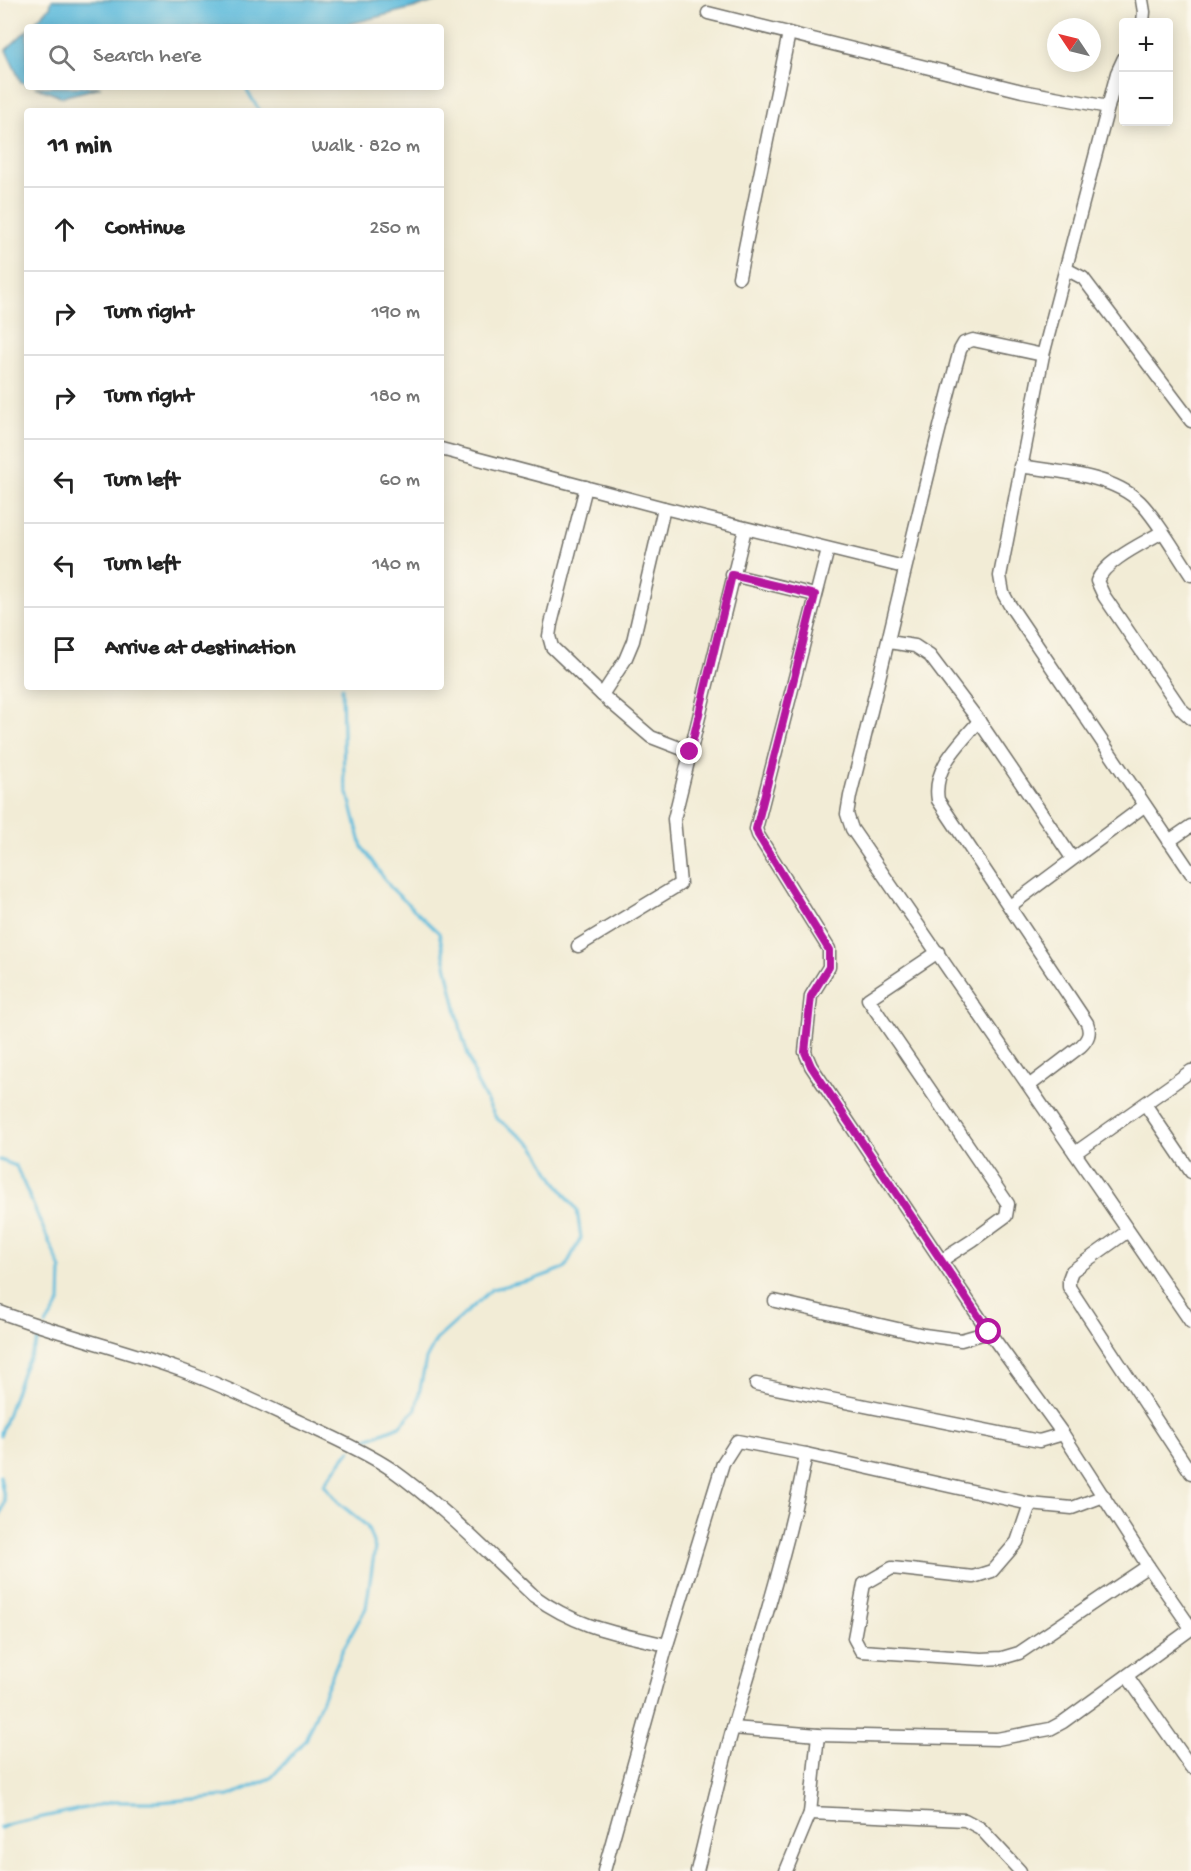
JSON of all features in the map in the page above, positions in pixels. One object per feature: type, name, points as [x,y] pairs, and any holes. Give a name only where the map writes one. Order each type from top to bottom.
[{"type":"street","points":[[1142,0],[1143,18]]},
{"type":"street","points":[[708,13],[1022,91],[1108,107]]},
{"type":"street","points":[[739,277],[789,33]]},
{"type":"street","points":[[1119,69],[1043,355],[1000,576],[1003,593],[1191,873]]},
{"type":"street","points":[[1066,269],[1083,278],[1191,421]]},
{"type":"street","points":[[1043,355],[973,340],[968,341],[962,347],[904,567],[889,642],[847,814],[852,829],[1191,1322]]},
{"type":"street","points":[[444,450],[745,529],[904,567]]},
{"type":"street","points":[[1020,466],[1096,479],[1119,487],[1141,503],[1191,574]]},
{"type":"street","points":[[586,487],[551,624],[549,636],[552,647],[602,695],[651,737],[690,752]]},
{"type":"street","points":[[602,695],[625,660],[633,641],[664,508]]},
{"type":"street","points":[[578,946],[680,885],[674,819],[745,529]]},
{"type":"street","points":[[1161,532],[1109,565],[1100,573],[1097,581],[1104,597],[1181,709],[1191,718]]},
{"type":"street","points":[[733,1728],[818,1735],[1003,1738],[1057,1726],[1191,1628],[1063,1434],[989,1332],[805,1052],[811,996],[829,967],[829,950],[756,829],[828,549]]},
{"type":"street","points":[[732,575],[815,595]]},
{"type":"street","points":[[889,642],[915,646],[926,652],[979,721],[1072,858]]},
{"type":"street","points":[[979,721],[946,759],[936,790],[938,800],[1089,1029],[1087,1040],[1081,1047],[1030,1085]]},
{"type":"street","points":[[1010,906],[1144,806]]},
{"type":"street","points":[[1169,841],[1191,826]]},
{"type":"street","points":[[938,952],[868,999],[1008,1204],[1006,1216],[942,1260]]},
{"type":"street","points":[[1075,1153],[1191,1071]]},
{"type":"street","points":[[1145,1104],[1191,1172]]},
{"type":"street","points":[[1128,1231],[1072,1271],[1069,1287],[1191,1473]]},
{"type":"street","points":[[775,1301],[924,1335],[961,1340],[989,1332]]},
{"type":"street","points":[[0,1312],[52,1331],[84,1338],[177,1368],[246,1396],[320,1431],[386,1466],[421,1492],[534,1596],[554,1611],[577,1622],[667,1645]]},
{"type":"street","points":[[756,1384],[1039,1441],[1063,1434]]},
{"type":"street","points":[[604,1871],[667,1645],[723,1463],[737,1441],[1030,1504],[1072,1508],[1104,1496]]},
{"type":"street","points":[[697,1871],[733,1728],[784,1553],[797,1503],[806,1454]]},
{"type":"street","points":[[1030,1504],[1017,1542],[992,1571],[973,1577],[892,1568],[864,1584],[854,1638],[861,1651],[982,1659],[1002,1658],[1019,1653],[1148,1566]]},
{"type":"street","points":[[1127,1676],[1191,1767]]},
{"type":"street","points":[[786,1871],[810,1813],[818,1735]]},
{"type":"street","points":[[810,1813],[965,1820],[980,1828],[1020,1871]]},
{"type":"water","points":[[52,0],[444,0],[350,24],[33,24],[50,7]]},
{"type":"water","points":[[24,33],[24,83],[21,82],[6,50]]},
{"type":"water","points":[[43,90],[89,90],[62,97]]},
{"type":"waterway","points":[[247,91],[258,108]]},
{"type":"waterway","points":[[342,690],[344,778],[362,847],[391,888],[439,933],[463,1039],[477,1083],[496,1118],[534,1146],[554,1179],[577,1210],[581,1238],[565,1268],[532,1280],[492,1289],[436,1340],[426,1359],[416,1409],[400,1426],[354,1444]]},
{"type":"waterway","points":[[0,1160],[16,1166],[61,1269],[60,1303],[46,1325]]},
{"type":"waterway","points":[[0,1436],[23,1370],[43,1331]]},
{"type":"waterway","points":[[0,1828],[113,1802],[159,1802],[229,1796],[271,1778],[305,1740],[343,1649],[366,1608],[375,1548],[367,1526],[340,1504],[324,1484],[350,1450]]},
{"type":"waterway","points":[[0,1476],[5,1502],[0,1516]]},
{"type":"route","points":[[690,752],[732,575],[815,595],[756,829],[829,950],[829,967],[811,996],[805,1052],[811,1066],[989,1332]]}]
